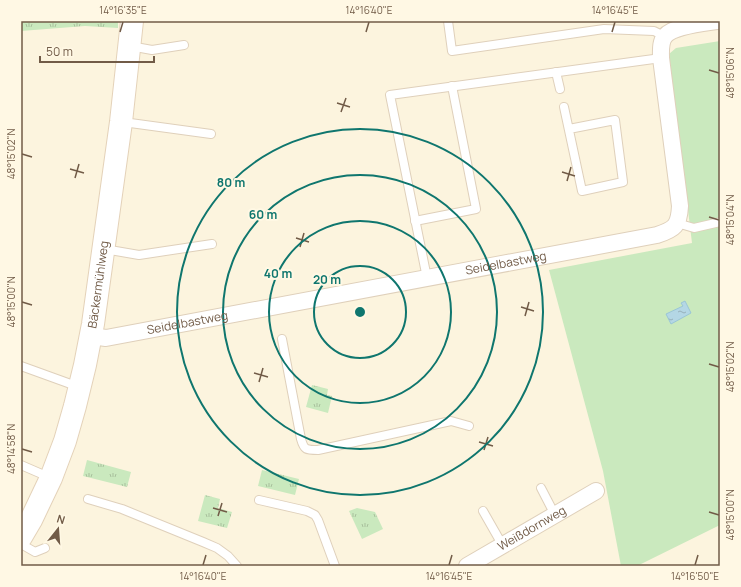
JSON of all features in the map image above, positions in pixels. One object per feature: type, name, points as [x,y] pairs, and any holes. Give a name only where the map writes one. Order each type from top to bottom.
[{"type":"street","name":"Bäckermühlweg","points":[[21,537],[31,520],[51,478],[65,440],[80,387],[91,336],[121,122],[132,21]]},
{"type":"street","points":[[677,223],[680,215],[680,206],[661,58],[662,45],[664,36],[672,30],[716,21]]},
{"type":"street","name":"Seidelbastweg","points":[[91,336],[106,338],[657,235],[670,230],[677,223]]},
{"type":"street","name":"Weißdornweg","points":[[467,566],[596,491]]},
{"type":"lane","points":[[448,21],[452,51],[604,29],[654,31],[664,36]]},
{"type":"lane","points":[[129,46],[152,50],[184,46]]},
{"type":"lane","points":[[427,278],[390,95],[661,58]]},
{"type":"lane","points":[[556,72],[560,89]]},
{"type":"lane","points":[[415,221],[476,209],[452,86]]},
{"type":"lane","points":[[564,107],[568,129],[582,190],[622,182],[615,120],[568,129]]},
{"type":"lane","points":[[121,122],[211,134]]},
{"type":"lane","points":[[677,223],[694,228],[720,222]]},
{"type":"lane","points":[[103,249],[139,255],[212,244]]},
{"type":"lane","points":[[282,339],[301,438],[303,446],[308,450],[318,450],[451,421],[469,426]]},
{"type":"lane","points":[[21,366],[80,387]]},
{"type":"lane","points":[[21,465],[51,478]]},
{"type":"lane","points":[[541,488],[555,515]]},
{"type":"lane","points":[[88,499],[122,509],[203,542],[228,556],[237,566]]},
{"type":"lane","points":[[259,500],[315,514],[335,566]]},
{"type":"lane","points":[[483,511],[503,546]]},
{"type":"lane","points":[[21,544],[35,552],[45,548]]},
{"type":"green space","points":[[21,21],[118,21],[118,28],[85,26],[21,31]]},
{"type":"green space","points":[[720,41],[720,525],[637,566],[621,566],[603,471],[549,270],[692,243],[669,54],[676,48]]},
{"type":"green space","points":[[312,385],[328,389],[327,395],[332,396],[328,413],[306,407]]},
{"type":"green space","points":[[87,460],[131,472],[127,487],[83,476]]},
{"type":"green space","points":[[262,470],[299,479],[295,495],[258,486]]},
{"type":"green space","points":[[205,495],[220,499],[218,508],[232,512],[227,528],[198,521]]},
{"type":"green space","points":[[357,508],[375,512],[383,529],[362,539],[349,511]]},
{"type":"water","points":[[685,301],[691,313],[671,324],[666,314],[683,306],[681,303]]}]
